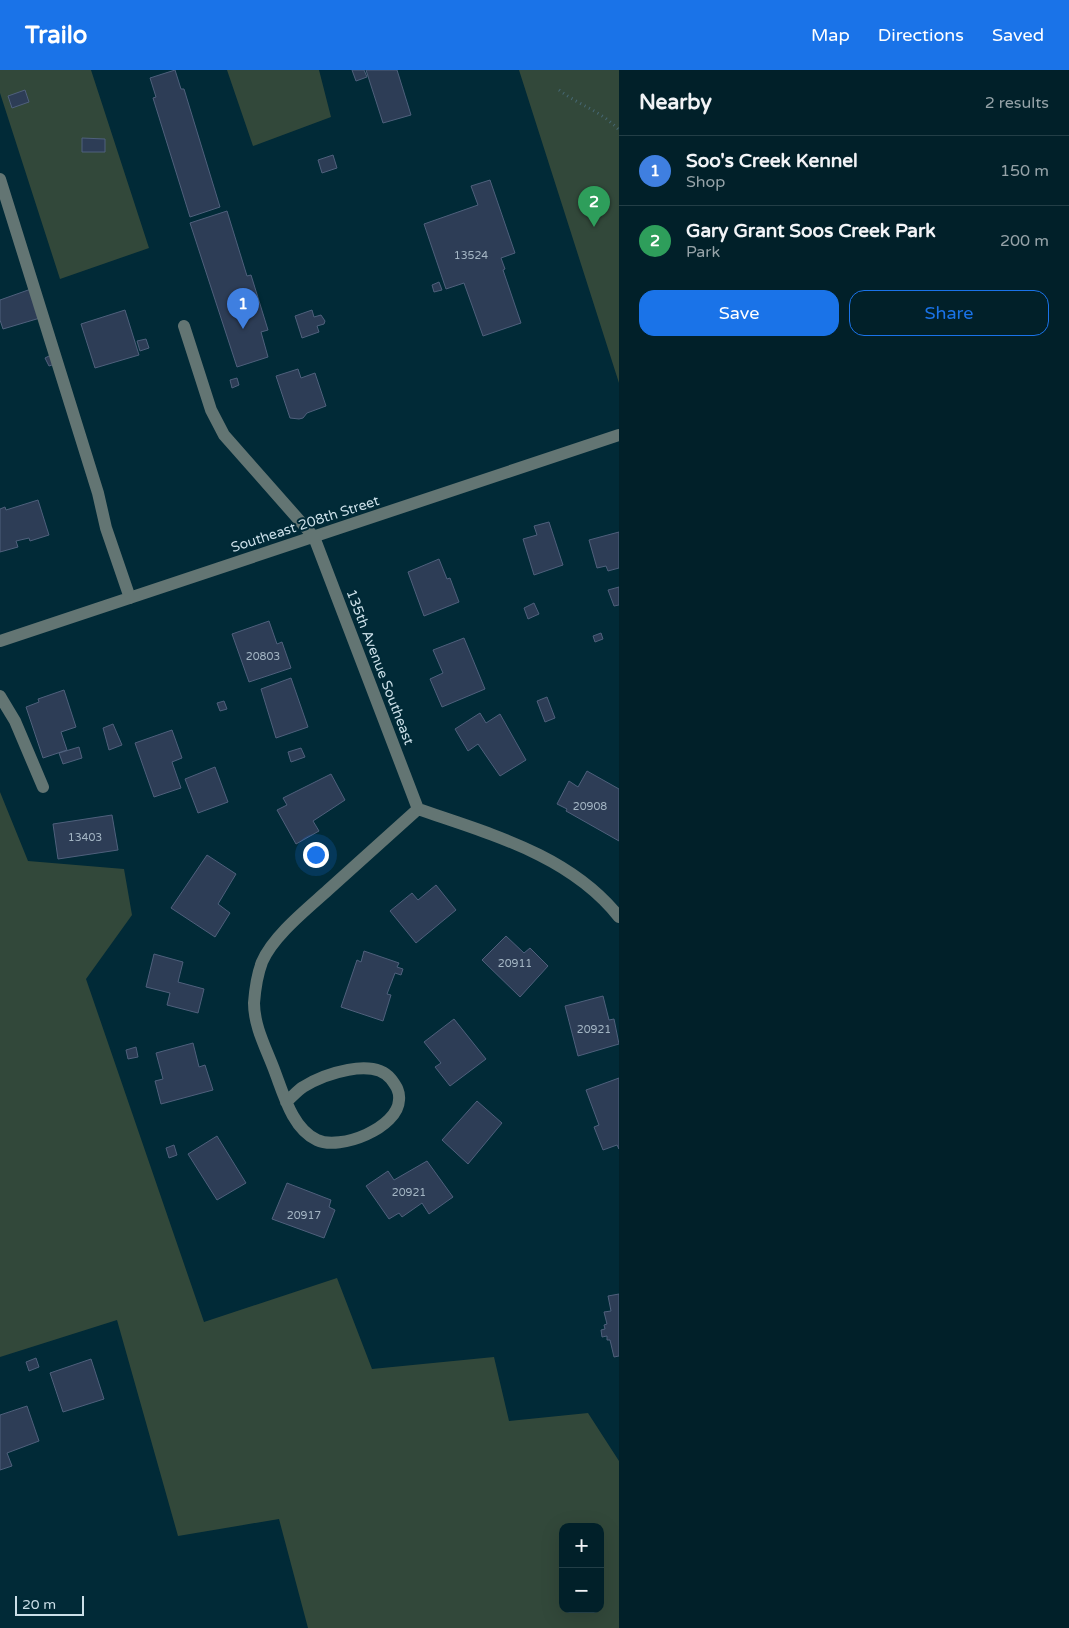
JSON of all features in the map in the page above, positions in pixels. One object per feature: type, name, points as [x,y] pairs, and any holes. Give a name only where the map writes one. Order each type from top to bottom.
[{"type":"street","points":[[0,179],[98,493],[106,528],[130,598]]},
{"type":"street","points":[[184,326],[211,410],[224,435],[314,536]]},
{"type":"street","name":"Southeast 208th Street","points":[[0,641],[619,435]]},
{"type":"street","name":"135th Avenue Southeast","points":[[314,536],[418,809]]},
{"type":"street","points":[[0,696],[15,721],[43,786]]},
{"type":"street","points":[[286,1102],[302,1088],[315,1081],[360,1067],[372,1068],[388,1076],[398,1088],[399,1100],[394,1117],[382,1129],[342,1142],[324,1144],[307,1135],[286,1102],[256,1022],[254,1004],[257,980],[263,961],[284,932],[418,809],[523,846],[565,870],[605,900],[619,917]]},
{"type":"path","points":[[559,90],[576,102],[605,116],[619,130]]},
{"type":"green space","points":[[0,70],[91,70],[149,248],[60,279],[0,93]]},
{"type":"green space","points":[[227,70],[319,70],[331,117],[253,146]]},
{"type":"green space","points":[[519,70],[619,70],[619,383]]},
{"type":"green space","points":[[0,792],[28,861],[124,869],[132,915],[86,979],[204,1322],[337,1278],[372,1369],[494,1357],[509,1421],[588,1413],[619,1461],[619,1628],[308,1628],[279,1519],[178,1536],[117,1320],[0,1357]]},
{"type":"building","points":[[175,70],[181,89],[184,89],[220,207],[190,217],[153,98],[156,97],[150,78]]},
{"type":"building","points":[[352,70],[364,70],[367,77],[356,81]]},
{"type":"building","points":[[366,70],[397,70],[411,115],[383,123]]},
{"type":"building","points":[[25,90],[29,102],[12,108],[8,96]]},
{"type":"building","points":[[82,138],[105,139],[105,152],[82,152]]},
{"type":"building","points":[[333,155],[337,168],[322,173],[318,160]]},
{"type":"building","points":[[490,180],[515,253],[501,258],[505,269],[503,270],[521,323],[483,336],[464,283],[446,289],[424,224],[478,205],[471,186]]},
{"type":"building","points":[[227,211],[247,276],[251,275],[268,330],[261,332],[268,357],[237,367],[190,223]]},
{"type":"building","points":[[439,282],[442,290],[434,292],[432,285]]},
{"type":"building","points":[[31,289],[40,318],[3,329],[0,320],[0,300]]},
{"type":"building","points":[[125,310],[139,355],[95,368],[81,324]]},
{"type":"building","points":[[312,310],[314,317],[321,315],[325,321],[324,324],[317,326],[319,332],[302,338],[295,316]]},
{"type":"building","points":[[146,339],[149,348],[140,351],[137,341]]},
{"type":"building","points":[[51,355],[55,364],[49,366],[45,358]]},
{"type":"building","points":[[298,369],[301,378],[315,373],[326,406],[307,413],[303,418],[299,419],[290,418],[276,376]]},
{"type":"building","points":[[237,378],[239,385],[232,388],[230,380]]},
{"type":"building","points":[[38,500],[49,535],[30,541],[29,538],[16,541],[18,547],[0,552],[0,509],[5,507],[6,510]]},
{"type":"building","points":[[549,522],[563,565],[534,575],[523,539],[537,535],[534,526]]},
{"type":"building","points":[[619,532],[619,568],[608,571],[606,566],[597,568],[589,540]]},
{"type":"building","points":[[439,559],[447,579],[450,578],[459,602],[424,616],[408,572]]},
{"type":"building","points":[[619,587],[619,605],[614,606],[608,590]]},
{"type":"building","points":[[534,603],[539,614],[528,619],[524,608]]},
{"type":"building","points":[[269,621],[277,644],[282,642],[291,668],[249,682],[232,634]]},
{"type":"building","points":[[601,633],[603,639],[595,642],[593,636]]},
{"type":"building","points":[[464,638],[485,689],[442,707],[430,679],[443,673],[433,650]]},
{"type":"building","points":[[291,678],[308,727],[276,738],[261,689]]},
{"type":"building","points":[[64,690],[76,727],[61,732],[67,750],[43,758],[26,707],[39,702],[38,699]]},
{"type":"building","points":[[547,697],[555,718],[545,722],[537,701]]},
{"type":"building","points":[[224,701],[227,709],[220,711],[217,703]]},
{"type":"building","points":[[480,713],[486,723],[500,714],[526,760],[500,776],[478,744],[468,751],[455,729]]},
{"type":"building","points":[[113,724],[122,745],[109,750],[103,728]]},
{"type":"building","points":[[172,730],[182,758],[172,762],[181,788],[154,797],[135,743]]},
{"type":"building","points":[[79,747],[82,758],[63,764],[59,753]]},
{"type":"building","points":[[301,748],[305,757],[291,762],[288,752]]},
{"type":"building","points":[[215,767],[228,802],[198,813],[185,779]]},
{"type":"building","points":[[587,771],[619,789],[619,841],[557,804],[569,781],[578,787]]},
{"type":"building","points":[[331,774],[345,800],[313,821],[319,831],[296,844],[277,810],[287,805],[283,798]]},
{"type":"building","points":[[112,815],[118,850],[58,859],[53,824]]},
{"type":"building","points":[[207,855],[236,874],[218,904],[230,913],[215,937],[171,908]]},
{"type":"building","points":[[436,885],[456,910],[416,943],[390,911],[412,893],[418,900]]},
{"type":"building","points":[[506,936],[524,953],[530,948],[548,966],[520,997],[482,960]]},
{"type":"building","points":[[364,951],[399,963],[397,967],[403,969],[401,975],[395,973],[387,994],[391,995],[383,1021],[341,1007],[357,960],[361,962]]},
{"type":"building","points":[[154,954],[183,962],[178,982],[204,989],[198,1013],[167,1005],[170,993],[146,987]]},
{"type":"building","points":[[603,996],[609,1020],[614,1019],[619,1044],[578,1056],[565,1006]]},
{"type":"building","points":[[454,1019],[486,1059],[450,1086],[435,1067],[441,1063],[424,1042]]},
{"type":"building","points":[[193,1043],[199,1067],[205,1065],[213,1090],[161,1104],[155,1081],[163,1079],[156,1053]]},
{"type":"building","points":[[136,1047],[138,1057],[128,1059],[126,1050]]},
{"type":"building","points":[[619,1078],[619,1149],[617,1145],[603,1150],[594,1127],[599,1125],[586,1090]]},
{"type":"building","points":[[477,1101],[502,1123],[468,1164],[442,1140]]},
{"type":"building","points":[[217,1136],[246,1183],[217,1200],[188,1154]]},
{"type":"building","points":[[174,1145],[177,1155],[169,1158],[166,1148]]},
{"type":"building","points":[[427,1161],[453,1197],[429,1214],[422,1203],[402,1217],[399,1213],[389,1219],[366,1186],[388,1171],[394,1180]]},
{"type":"building","points":[[287,1183],[331,1200],[329,1207],[335,1210],[324,1238],[272,1219]]},
{"type":"building","points":[[619,1294],[619,1356],[614,1357],[610,1340],[607,1340],[607,1336],[602,1337],[601,1330],[605,1329],[604,1325],[607,1324],[604,1312],[611,1311],[608,1296]]},
{"type":"building","points":[[36,1358],[39,1367],[29,1371],[26,1362]]},
{"type":"building","points":[[91,1359],[104,1399],[63,1412],[50,1373]]},
{"type":"building","points":[[27,1406],[39,1441],[7,1453],[12,1466],[0,1470],[0,1415]]},
{"type":"place","name":"Gary Grant Soos Creek Park","points":[[594,227]]},
{"type":"place","name":"Soo's Creek Kennel","points":[[243,329]]}]
